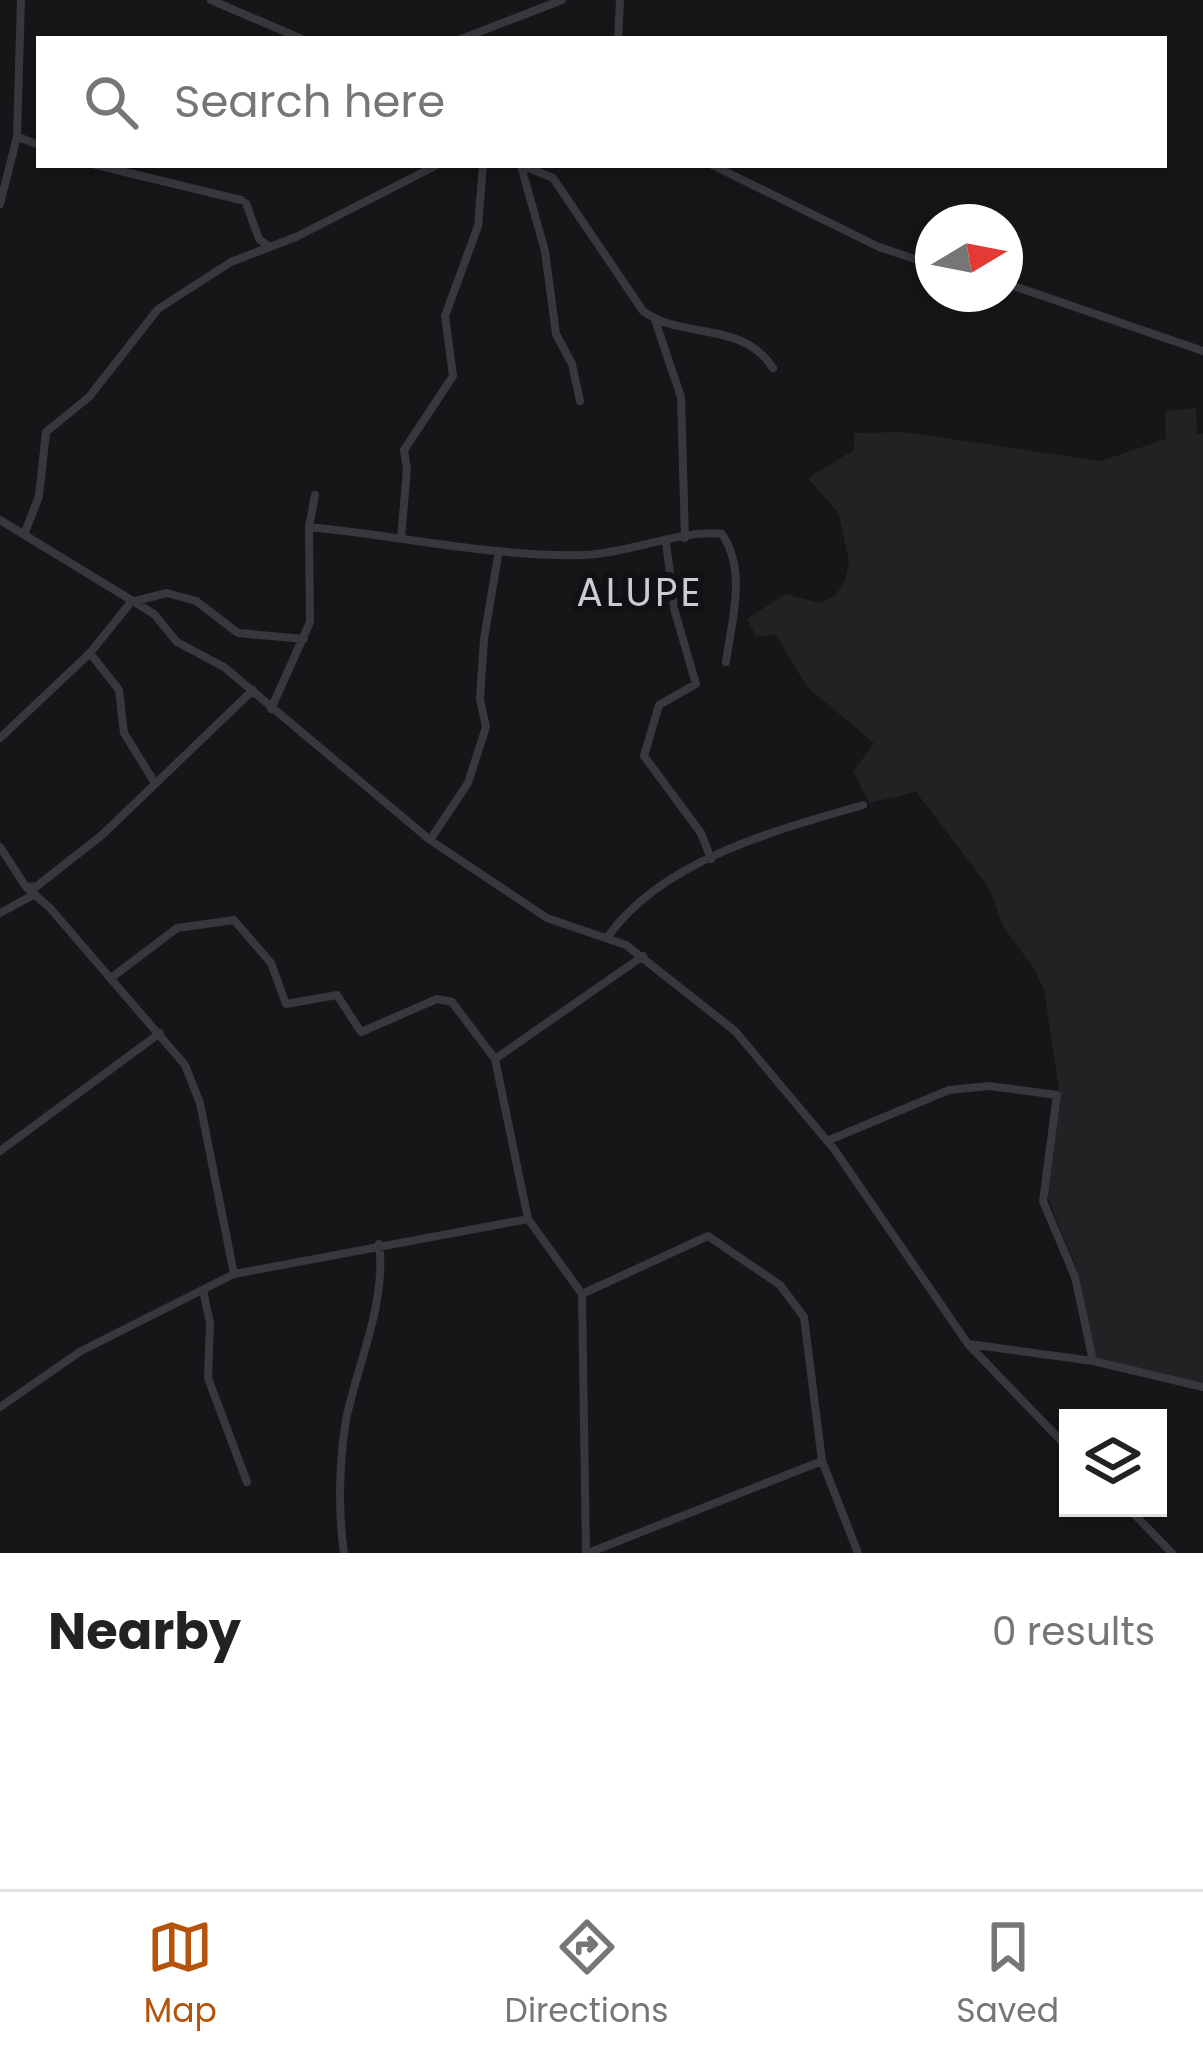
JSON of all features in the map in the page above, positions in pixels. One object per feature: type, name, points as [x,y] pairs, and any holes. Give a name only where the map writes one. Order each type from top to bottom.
[{"type":"street","points":[[0,205],[17,137],[21,0]]},
{"type":"street","points":[[211,0],[295,36]]},
{"type":"street","points":[[618,36],[620,0]]},
{"type":"street","points":[[468,36],[558,1]]},
{"type":"street","points":[[17,137],[36,144]]},
{"type":"street","points":[[108,168],[243,202],[259,239],[268,246]]},
{"type":"street","points":[[24,535],[39,496],[46,432],[89,397],[145,319],[254,252],[431,168]]},
{"type":"street","points":[[401,538],[407,469],[404,449],[453,376],[446,316],[478,226],[482,168]]},
{"type":"street","points":[[522,168],[545,251],[556,334],[572,364],[580,401]]},
{"type":"street","points":[[528,168],[553,178],[629,296],[655,320],[681,397],[685,538]]},
{"type":"street","points":[[718,168],[879,247],[915,259]]},
{"type":"street","points":[[254,252],[259,239]]},
{"type":"street","points":[[1023,290],[1203,351]]},
{"type":"street","points":[[655,320],[707,328],[748,344],[772,368]]},
{"type":"street","points":[[271,709],[304,639],[310,611],[309,527],[315,495]]},
{"type":"street","points":[[0,520],[154,614],[177,642],[253,690],[430,840],[548,918],[609,935],[644,956],[735,1031],[827,1141],[968,1344],[1059,1439]]},
{"type":"street","points":[[309,527],[498,556],[539,550],[604,554],[722,535],[734,553],[738,614],[726,662]]},
{"type":"street","points":[[666,543],[675,612],[696,684],[658,705],[644,756],[701,833],[712,860]]},
{"type":"street","points":[[430,840],[468,783],[486,727],[481,699],[484,639],[498,556]]},
{"type":"street","points":[[0,738],[90,653],[131,602],[167,593],[196,601],[238,633],[304,639]]},
{"type":"street","points":[[90,653],[119,690],[124,733],[155,783]]},
{"type":"street","points":[[0,913],[102,835],[253,690]]},
{"type":"street","points":[[609,935],[657,892],[712,860],[752,840],[863,805]]},
{"type":"street","points":[[0,847],[26,887],[36,890],[185,1065],[200,1103],[234,1274]]},
{"type":"street","points":[[111,978],[177,928],[234,920],[271,963],[286,1004],[337,995],[361,1032],[444,999],[470,1019],[495,1059],[528,1219],[582,1294],[587,1553],[822,1461]]},
{"type":"street","points":[[495,1059],[644,956]]},
{"type":"street","points":[[0,1151],[160,1033]]},
{"type":"street","points":[[827,1141],[949,1090],[989,1087],[1058,1095],[1043,1202],[1075,1276],[1093,1361]]},
{"type":"street","points":[[0,1407],[81,1351],[234,1274],[528,1219]]},
{"type":"street","points":[[582,1294],[700,1238],[716,1237],[780,1285],[803,1317],[822,1461],[858,1553]]},
{"type":"street","points":[[344,1553],[340,1500],[347,1414],[367,1352],[379,1244]]},
{"type":"street","points":[[203,1290],[210,1323],[208,1378],[247,1482]]},
{"type":"street","points":[[968,1344],[1093,1361],[1203,1388]]},
{"type":"street","points":[[1136,1517],[1172,1553]]},
{"type":"shaded area","points":[[1196,408],[1197,434],[1203,434],[1203,1385],[1095,1360],[1078,1272],[1046,1194],[1060,1096],[1044,989],[1004,928],[988,886],[916,792],[869,803],[853,772],[874,743],[807,687],[776,635],[756,636],[747,619],[785,594],[821,603],[836,595],[845,580],[849,562],[839,514],[808,478],[854,450],[854,433],[903,432],[1101,461],[1166,439],[1165,411]]},
{"type":"district","name":"ALUPE","points":[[640,592]]}]
